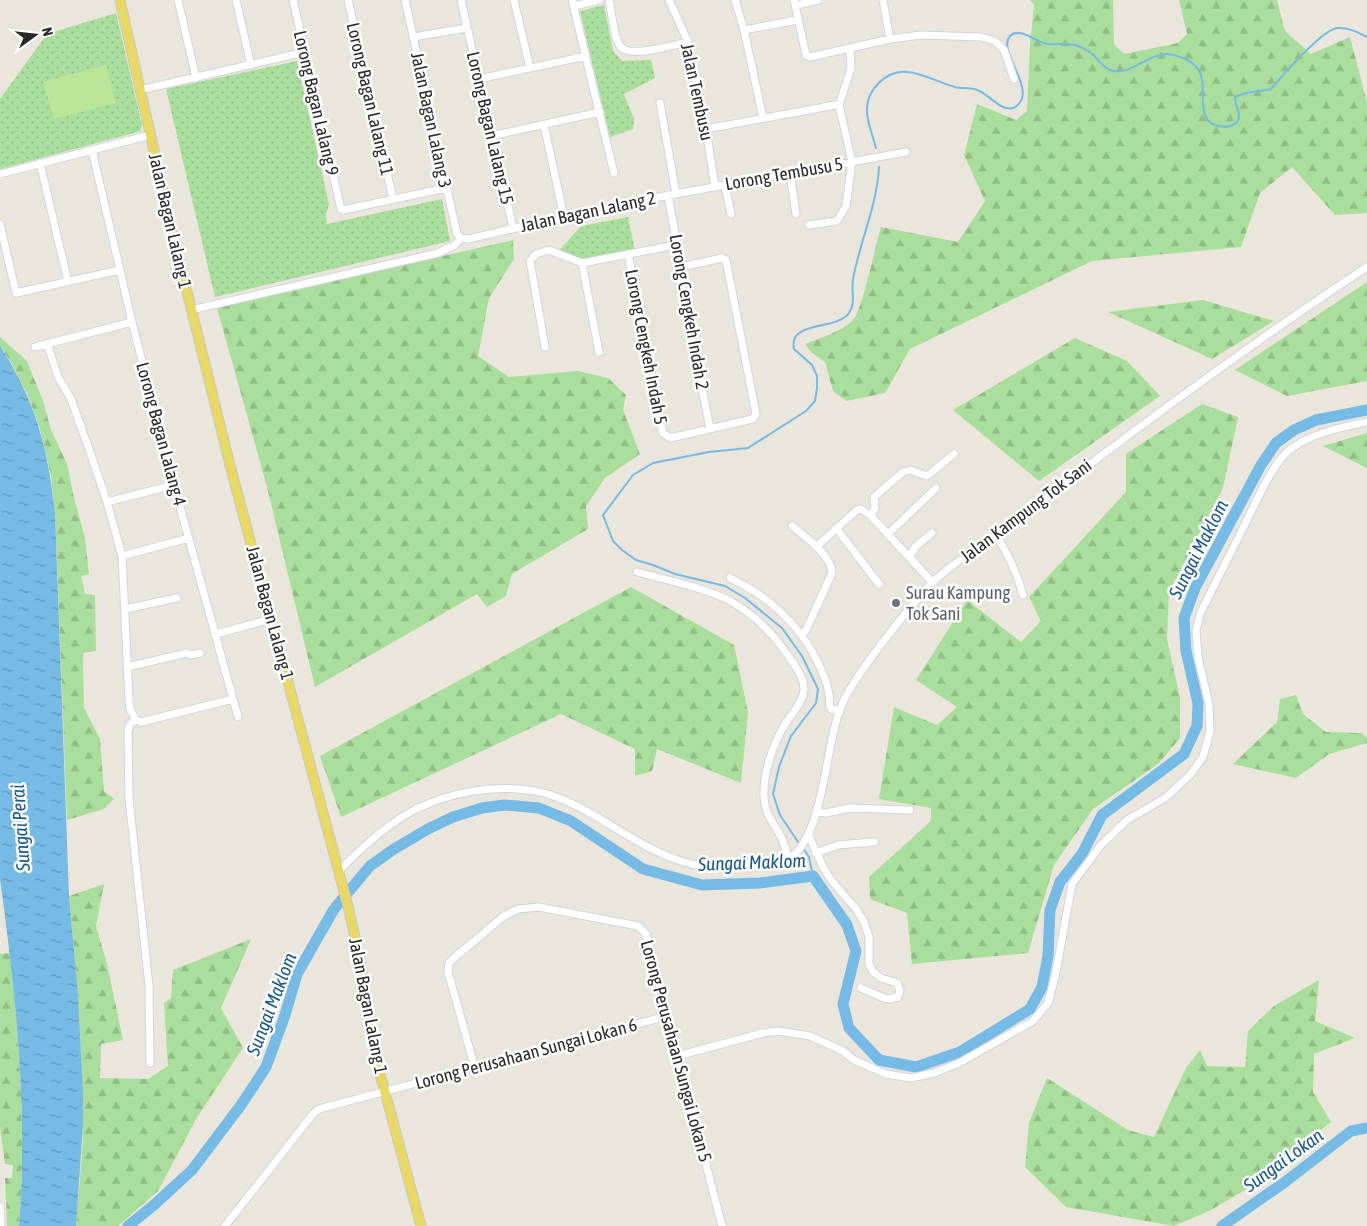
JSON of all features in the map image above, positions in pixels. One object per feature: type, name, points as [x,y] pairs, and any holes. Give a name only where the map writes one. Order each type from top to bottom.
[{"type":"main road","name":"Jalan Bagan Lalang 1","points":[[120,0],[191,310],[271,619],[340,872],[358,950],[375,1056],[421,1226]]},
{"type":"street","points":[[178,0],[196,78]]},
{"type":"street","points":[[236,0],[251,65]]},
{"type":"street","name":"Lorong Bagan Lalang 9","points":[[293,0],[339,206],[343,210],[393,199]]},
{"type":"street","name":"Lorong Bagan Lalang 11","points":[[348,0],[393,199]]},
{"type":"street","name":"Jalan Bagan Lalang 3","points":[[405,0],[446,188],[457,234],[461,238]]},
{"type":"street","name":"Lorong Bagan Lalang 15","points":[[461,0],[513,228]]},
{"type":"street","points":[[514,0],[530,68]]},
{"type":"street","points":[[600,0],[573,3],[614,173]]},
{"type":"street","points":[[609,0],[616,35],[620,47],[624,50],[635,53],[688,42]]},
{"type":"street","name":"Jalan Tembusu","points":[[669,0],[688,42],[716,187]]},
{"type":"street","points":[[735,0],[744,30],[763,118]]},
{"type":"street","points":[[794,0],[806,55],[810,57],[922,35],[981,37],[995,41],[1004,50],[1014,79]]},
{"type":"street","points":[[802,4],[818,0]]},
{"type":"street","points":[[882,0],[890,40]]},
{"type":"street","points":[[744,30],[798,20]]},
{"type":"street","name":"Lorong Bagan Lalang 15","points":[[413,37],[466,28]]},
{"type":"street","points":[[809,225],[837,220],[846,206],[852,162],[839,106],[851,68],[850,49]]},
{"type":"street","points":[[140,90],[305,52]]},
{"type":"street","points":[[479,79],[586,56]]},
{"type":"street","points":[[660,103],[676,194]]},
{"type":"street","points":[[706,129],[839,106]]},
{"type":"street","points":[[492,136],[600,112]]},
{"type":"street","points":[[544,125],[564,217]]},
{"type":"street","points":[[0,174],[150,135]]},
{"type":"street","name":"Lorong Bagan Lalang 4","points":[[92,150],[132,322],[174,485],[238,717]]},
{"type":"street","name":"Lorong Tembusu 5","points":[[716,187],[906,152]]},
{"type":"street","points":[[40,163],[68,282]]},
{"type":"street","points":[[790,173],[796,214]]},
{"type":"street","points":[[725,186],[731,214]]},
{"type":"street","name":"Jalan Bagan Lalang 2","points":[[461,238],[468,239],[564,217],[716,187]]},
{"type":"street","points":[[393,199],[446,188]]},
{"type":"street","name":"Lorong Cengkeh Indah 2","points":[[668,196],[681,267],[680,274],[710,429]]},
{"type":"street","points":[[0,224],[16,293],[120,270]]},
{"type":"street","points":[[191,310],[438,253],[455,245],[461,238]]},
{"type":"street","points":[[544,347],[530,261],[536,254],[550,250],[582,263],[676,245]]},
{"type":"street","name":"Lorong Cengkeh Indah 5","points":[[628,254],[663,433],[667,438],[672,438],[710,429]]},
{"type":"street","points":[[681,267],[722,258],[726,260],[756,409],[755,417],[710,429]]},
{"type":"street","points":[[582,263],[599,352]]},
{"type":"street","name":"Jalan Kampung Tok Sani","points":[[792,858],[808,837],[816,812],[840,711],[850,690],[878,648],[932,583],[1124,437],[1367,267]]},
{"type":"street","points":[[35,347],[132,322]]},
{"type":"street","points":[[47,343],[58,377],[71,399],[107,502],[122,556],[130,709],[136,720],[141,722],[233,699]]},
{"type":"street","points":[[677,1056],[763,1033],[778,1031],[810,1036],[843,1051],[854,1060],[886,1074],[911,1078],[934,1074],[959,1063],[1032,1021],[1048,1003],[1056,977],[1072,884],[1100,846],[1127,820],[1165,798],[1190,775],[1203,757],[1210,731],[1209,704],[1198,657],[1196,631],[1200,614],[1261,492],[1290,448],[1342,427],[1367,422]]},
{"type":"street","points":[[871,516],[874,508],[874,497],[903,472],[910,470],[927,476],[954,454]]},
{"type":"street","points":[[107,502],[174,485]]},
{"type":"street","points":[[888,534],[936,488]]},
{"type":"street","points":[[816,547],[857,510],[861,509],[871,516],[932,583]]},
{"type":"street","points":[[792,526],[828,558],[832,567],[832,572],[807,628],[802,635]]},
{"type":"street","points":[[836,528],[879,584]]},
{"type":"street","points":[[910,558],[915,548],[932,532]]},
{"type":"street","points":[[996,534],[1007,552],[1023,595]]},
{"type":"street","points":[[122,556],[189,538]]},
{"type":"street","points":[[340,872],[372,841],[396,822],[416,810],[453,795],[487,789],[527,790],[555,797],[596,816],[648,847],[706,867],[733,868],[782,862],[792,858],[772,824],[765,808],[764,796],[766,775],[771,756],[784,727],[803,695],[801,675],[775,638],[736,604],[694,588],[638,572]]},
{"type":"street","points":[[730,578],[761,595],[792,622],[818,663],[829,694],[829,706],[831,709],[840,711]]},
{"type":"street","points":[[124,609],[177,598]]},
{"type":"street","points":[[216,634],[271,619]]},
{"type":"street","points":[[127,667],[187,653],[190,655],[200,653]]},
{"type":"street","points":[[136,720],[130,724],[128,731],[129,798],[147,962],[150,1063]]},
{"type":"street","points":[[816,812],[826,813],[850,808],[910,810]]},
{"type":"street","points":[[808,837],[831,880],[856,909],[864,922],[868,937],[869,964],[873,972],[881,978],[898,983],[900,990],[898,997],[890,999],[861,988]]},
{"type":"street","points":[[816,853],[838,845],[874,842]]},
{"type":"street","name":"Lorong Perusahaan Sungai Lokan 5","points":[[475,1068],[448,972],[449,963],[504,916],[518,909],[539,907],[638,926],[646,934],[722,1226]]},
{"type":"street","name":"Lorong Perusahaan Sungai Lokan 6","points":[[225,1226],[313,1114],[320,1109],[667,1016]]},
{"type":"street","points":[[0,1207],[2,1226]]},
{"type":"green space","points":[[1030,0],[1113,0],[1114,44],[1124,54],[1178,43],[1187,34],[1179,0],[1277,0],[1285,31],[1311,54],[1350,37],[1367,102],[1367,213],[1335,215],[1292,167],[1260,193],[1241,247],[1092,261],[910,349],[885,393],[846,401],[833,391],[825,362],[811,352],[805,344],[836,331],[853,320],[857,314],[881,227],[958,242],[985,201],[964,155],[977,104],[1016,120],[1027,111],[1034,5]]},
{"type":"green space","points":[[604,5],[613,51],[622,61],[651,60],[655,78],[624,94],[634,119],[633,129],[610,137],[580,11]]},
{"type":"green space","points":[[116,13],[142,125],[140,131],[0,169],[0,99],[47,34]]},
{"type":"green space","points":[[297,61],[329,205],[326,214],[327,224],[442,199],[450,241],[215,297],[166,89]]},
{"type":"green space","points":[[106,65],[116,103],[54,119],[43,82]]},
{"type":"green space","points":[[628,217],[635,250],[583,261],[558,252],[581,226]]},
{"type":"green space","points":[[513,240],[514,259],[489,298],[478,356],[509,377],[578,371],[608,378],[626,395],[623,410],[640,454],[605,478],[586,506],[588,529],[512,574],[506,596],[487,607],[477,594],[315,687],[267,487],[217,308]]},
{"type":"green space","points":[[1367,282],[1367,381],[1287,396],[1235,370]]},
{"type":"green space","points":[[1203,300],[1274,321],[1212,359],[1108,312]]},
{"type":"green space","points":[[0,337],[27,361],[43,401],[51,430],[67,464],[85,538],[89,574],[81,576],[85,594],[95,595],[96,651],[83,653],[84,708],[100,739],[104,791],[114,799],[104,809],[67,820],[55,513],[51,476],[40,429],[29,398],[12,364],[0,346]]},
{"type":"green space","points":[[1075,338],[1127,361],[1160,396],[1039,481],[953,410]]},
{"type":"green space","points":[[1202,404],[1238,417],[1223,488],[1169,592],[1167,639],[1180,698],[1180,738],[1158,764],[1093,809],[1054,865],[1028,953],[912,964],[907,913],[870,899],[869,877],[931,821],[931,808],[879,799],[894,707],[937,725],[957,707],[916,680],[967,600],[1021,642],[1041,621],[1029,597],[1126,492],[1126,454]]},
{"type":"green space","points":[[1367,433],[1367,468],[1323,446]]},
{"type":"green space","points":[[631,587],[734,645],[748,712],[741,783],[657,749],[652,771],[635,776],[635,749],[561,714],[341,817],[320,756]]},
{"type":"green space","points":[[1296,695],[1303,714],[1326,732],[1361,733],[1367,738],[1367,743],[1329,754],[1296,778],[1233,764],[1277,722],[1280,699]]},
{"type":"green space","points":[[104,884],[96,926],[107,964],[123,1040],[101,1044],[100,1078],[148,1079],[168,1066],[164,1003],[171,998],[173,970],[251,939],[221,1008],[243,1048],[196,1119],[158,1191],[118,1226],[76,1226],[82,1150],[83,1095],[79,1010],[69,896]]},
{"type":"green space","points":[[10,953],[21,1090],[22,1157],[19,1226],[7,1226],[5,1178],[12,1178],[13,1165],[5,1164],[0,1127],[0,954]]},
{"type":"green space","points":[[1319,980],[1315,1021],[1355,1038],[1314,1054],[1313,1092],[1331,1122],[1250,1187],[1209,1211],[1174,1226],[1066,1207],[1025,1167],[1029,1123],[1047,1078],[1128,1130],[1154,1137],[1186,1068],[1200,1050],[1207,1066],[1245,1067],[1248,1031],[1274,1006]]},
{"type":"water","name":"Sungai Perai","points":[[0,346],[23,386],[38,426],[49,468],[55,513],[69,896],[78,995],[83,1091],[83,1125],[76,1226],[19,1226],[22,1138],[19,1052],[0,879]]},
{"type":"waterway","points":[[876,148],[868,120],[868,103],[879,82],[893,74],[908,72],[955,87],[974,89],[999,105],[1008,108],[1013,108],[1019,104],[1022,99],[1022,86],[1007,45],[1008,39],[1014,33],[1024,34],[1048,44],[1078,46],[1091,53],[1107,69],[1114,71],[1127,70],[1160,55],[1172,54],[1185,59],[1194,64],[1202,78],[1203,103],[1207,119],[1215,125],[1226,127],[1235,124],[1238,120],[1239,115],[1235,97],[1271,89],[1302,54],[1330,31],[1337,28],[1345,28],[1367,37]]},
{"type":"waterway","points":[[800,845],[780,815],[773,794],[779,767],[791,736],[816,703],[818,689],[802,656],[782,628],[745,598],[725,586],[675,574],[636,560],[613,541],[603,515],[633,475],[653,463],[709,452],[748,448],[806,411],[815,401],[817,376],[812,365],[794,349],[794,340],[798,334],[805,330],[843,319],[851,309],[853,279],[872,210],[879,167]]},
{"type":"waterway","name":"Sungai Maklom","points":[[128,1226],[192,1170],[241,1105],[266,1067],[285,1015],[297,974],[334,909],[370,866],[428,829],[453,817],[482,808],[504,805],[539,808],[571,821],[643,869],[702,885],[760,883],[813,876],[847,925],[856,951],[843,1004],[849,1028],[879,1060],[916,1067],[960,1052],[1030,1009],[1042,987],[1048,956],[1050,910],[1060,882],[1082,854],[1102,815],[1184,754],[1197,726],[1198,703],[1186,651],[1184,618],[1195,588],[1261,465],[1276,443],[1294,430],[1316,420],[1367,410]]},
{"type":"waterway","points":[[803,848],[809,857],[813,876]]},
{"type":"waterway","name":"Sungai Lokan","points":[[1222,1226],[1285,1182],[1351,1131],[1367,1128]]},
{"type":"place","name":"Surau Kampung Tok Sani","points":[[896,603]]}]
